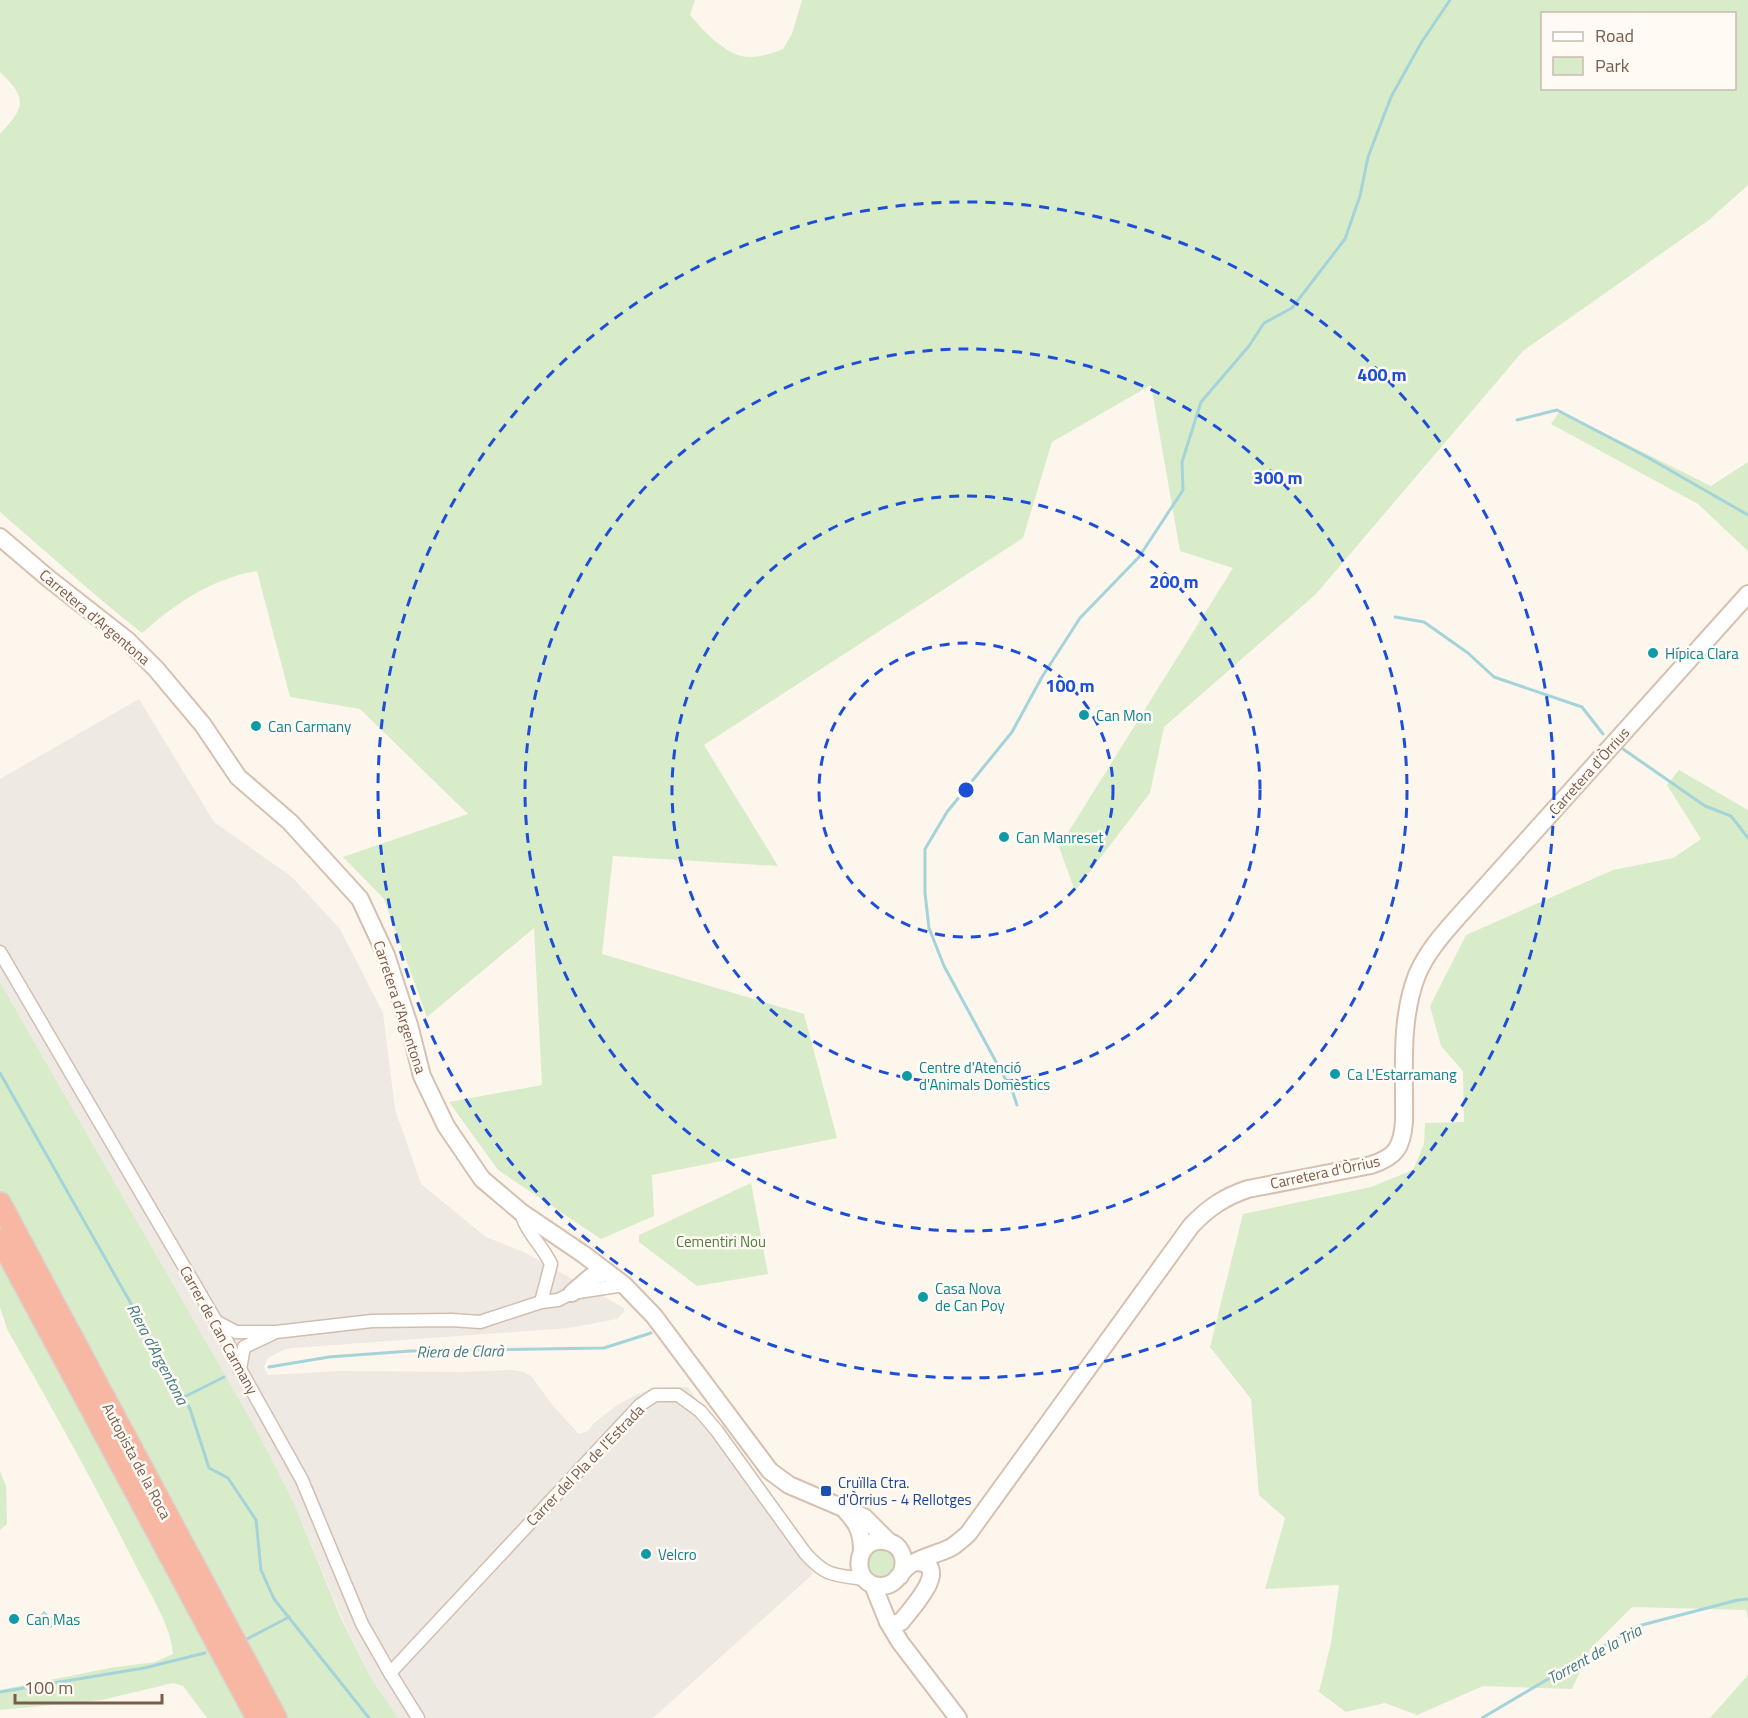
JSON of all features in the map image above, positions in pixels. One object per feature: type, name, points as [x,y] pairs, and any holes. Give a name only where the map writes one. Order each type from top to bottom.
[{"type":"highway","name":"Autopista de la Roca","points":[[0,1203],[276,1718]]},
{"type":"highway","name":"Autopista de la Roca","points":[[0,1239],[257,1718]]},
{"type":"street","name":"Carretera d'Argentona","points":[[0,537],[127,640],[156,669],[203,725],[238,777],[290,822],[360,899],[386,954],[409,1025],[422,1076],[446,1126],[482,1179],[521,1212],[624,1285],[654,1316],[770,1472],[789,1485],[843,1508]]},
{"type":"street","name":"Carretera d'Òrrius","points":[[897,1579],[907,1567],[950,1548],[968,1534],[1191,1226],[1204,1212],[1229,1195],[1248,1189],[1383,1161],[1399,1147],[1403,1137],[1404,1122],[1404,1030],[1407,1009],[1417,974],[1432,947],[1748,594]]},
{"type":"street","name":"Carrer de Can Carmany","points":[[0,952],[216,1322],[302,1480],[363,1624],[418,1718]]},
{"type":"street","points":[[521,1212],[524,1224],[543,1248],[550,1263],[541,1302]]},
{"type":"street","points":[[216,1322],[237,1332],[276,1332],[372,1321],[480,1322],[541,1302],[558,1300],[572,1293],[592,1276],[608,1273]]},
{"type":"street","points":[[572,1293],[624,1285]]},
{"type":"street","points":[[240,1369],[244,1347],[276,1332]]},
{"type":"street","name":"Carrer del Pla de l'Estrada","points":[[390,1673],[640,1405],[655,1395],[678,1395],[700,1412],[717,1431],[805,1554],[818,1568],[828,1573]]},
{"type":"street","points":[[843,1508],[864,1517],[895,1546],[920,1560],[931,1571],[931,1580],[901,1622],[893,1624],[886,1617]]},
{"type":"street","points":[[843,1508],[857,1524],[862,1535],[859,1568],[869,1582],[900,1642],[958,1718]]},
{"type":"street","points":[[828,1573],[845,1569],[874,1542],[895,1546],[904,1562],[886,1617]]},
{"type":"street","points":[[828,1573],[884,1586],[897,1579]]},
{"type":"shaded area","points":[[139,699],[214,822],[292,877],[340,929],[383,1013],[395,1109],[421,1184],[486,1237],[526,1253],[624,1308],[624,1312],[617,1319],[569,1328],[293,1348],[283,1350],[268,1358],[264,1367],[268,1375],[340,1371],[513,1370],[524,1372],[532,1377],[553,1406],[579,1434],[588,1431],[594,1423],[617,1405],[638,1394],[653,1388],[688,1387],[813,1574],[653,1718],[398,1718],[371,1678],[341,1616],[294,1503],[256,1429],[0,982],[0,779]]},
{"type":"green space","points":[[0,0],[695,0],[690,15],[707,33],[734,53],[752,57],[783,49],[792,34],[802,0],[1748,0],[1748,185],[1709,220],[1523,351],[1316,594],[1164,727],[1150,793],[1075,891],[1059,847],[1233,568],[1180,551],[1151,385],[1052,442],[1023,538],[704,745],[778,866],[613,856],[602,954],[804,1014],[837,1138],[652,1175],[654,1216],[601,1239],[498,1170],[449,1102],[542,1085],[534,928],[427,1017],[384,899],[343,857],[468,814],[360,709],[290,697],[257,571],[240,574],[195,594],[181,602],[142,633],[0,512],[0,134],[14,117],[20,103],[19,96],[0,72]]},
{"type":"green space","points":[[1560,411],[1711,486],[1748,462],[1748,551],[1698,504],[1551,424]]},
{"type":"green space","points":[[1679,770],[1748,810],[1748,1619],[1746,1610],[1632,1607],[1590,1649],[1572,1689],[1483,1686],[1417,1715],[1385,1703],[1346,1712],[1319,1692],[1331,1643],[1339,1585],[1265,1589],[1285,1518],[1259,1495],[1251,1399],[1210,1347],[1243,1214],[1371,1187],[1413,1170],[1424,1144],[1425,1123],[1464,1122],[1463,1071],[1441,1046],[1430,1006],[1466,935],[1613,870],[1673,858],[1701,839],[1667,785]]},
{"type":"green space","points":[[0,982],[256,1429],[294,1503],[340,1616],[371,1678],[398,1718],[207,1718],[183,1686],[173,1683],[102,1700],[0,1710],[0,1690],[110,1668],[155,1662],[173,1654],[168,1631],[158,1607],[88,1474],[7,1329],[0,1307]]},
{"type":"green space","name":"Cementiri Nou","points":[[751,1183],[768,1274],[697,1286],[639,1242],[639,1235]]},
{"type":"green space","points":[[0,1471],[6,1486],[7,1524],[0,1530]]},
{"type":"green space","points":[[882,1549],[892,1553],[896,1563],[892,1573],[882,1577],[872,1573],[868,1563],[872,1553]]},
{"type":"green space","points":[[1748,1675],[1748,1718],[1710,1718]]},
{"type":"water","points":[[44,1612],[56,1623],[51,1627],[44,1626],[40,1622],[39,1618]]},
{"type":"waterway","points":[[1017,1105],[1013,1093],[944,966],[929,928],[925,893],[925,849],[947,812],[1012,732],[1042,677],[1080,618],[1139,557],[1183,490],[1182,462],[1201,402],[1249,346],[1264,323],[1292,308],[1345,239],[1360,196],[1368,157],[1391,97],[1421,43],[1450,0]]},
{"type":"waterway","points":[[1517,420],[1557,410],[1647,457],[1748,515]]},
{"type":"waterway","points":[[1395,617],[1424,622],[1468,653],[1494,677],[1582,707],[1603,734]]},
{"type":"waterway","points":[[1623,749],[1705,806],[1731,816],[1748,838]]},
{"type":"waterway","name":"Riera d'Argentona","points":[[0,1073],[184,1397],[209,1468],[228,1478],[256,1520],[261,1570],[274,1599],[369,1718]]},
{"type":"waterway","name":"Riera de Clarà","points":[[269,1367],[329,1357],[410,1351],[604,1348],[651,1333]]},
{"type":"waterway","name":"Riera de Clarà","points":[[184,1397],[224,1377]]},
{"type":"waterway","name":"Torrent de la Tria","points":[[1482,1718],[1638,1626],[1748,1599]]},
{"type":"waterway","points":[[247,1639],[289,1617]]},
{"type":"waterway","points":[[0,1692],[144,1668],[205,1653]]},
{"type":"place","name":"Hípica Clara","points":[[1653,653]]},
{"type":"place","name":"Can Mon","points":[[1084,715]]},
{"type":"place","name":"Can Carmany","points":[[256,726]]},
{"type":"place","name":"Can Manreset","points":[[1004,837]]},
{"type":"place","name":"Ca L'Estarramang","points":[[1335,1074]]},
{"type":"place","name":"Centre d'Atenció d'Animals Domèstics","points":[[907,1076]]},
{"type":"place","name":"Casa Nova de Can Poy","points":[[923,1297]]},
{"type":"place","name":"Cruïlla Ctra. d'Òrrius - 4 Rellotges","points":[[826,1491]]},
{"type":"place","name":"Velcro","points":[[646,1554]]},
{"type":"place","name":"Can Mas","points":[[14,1619]]}]
